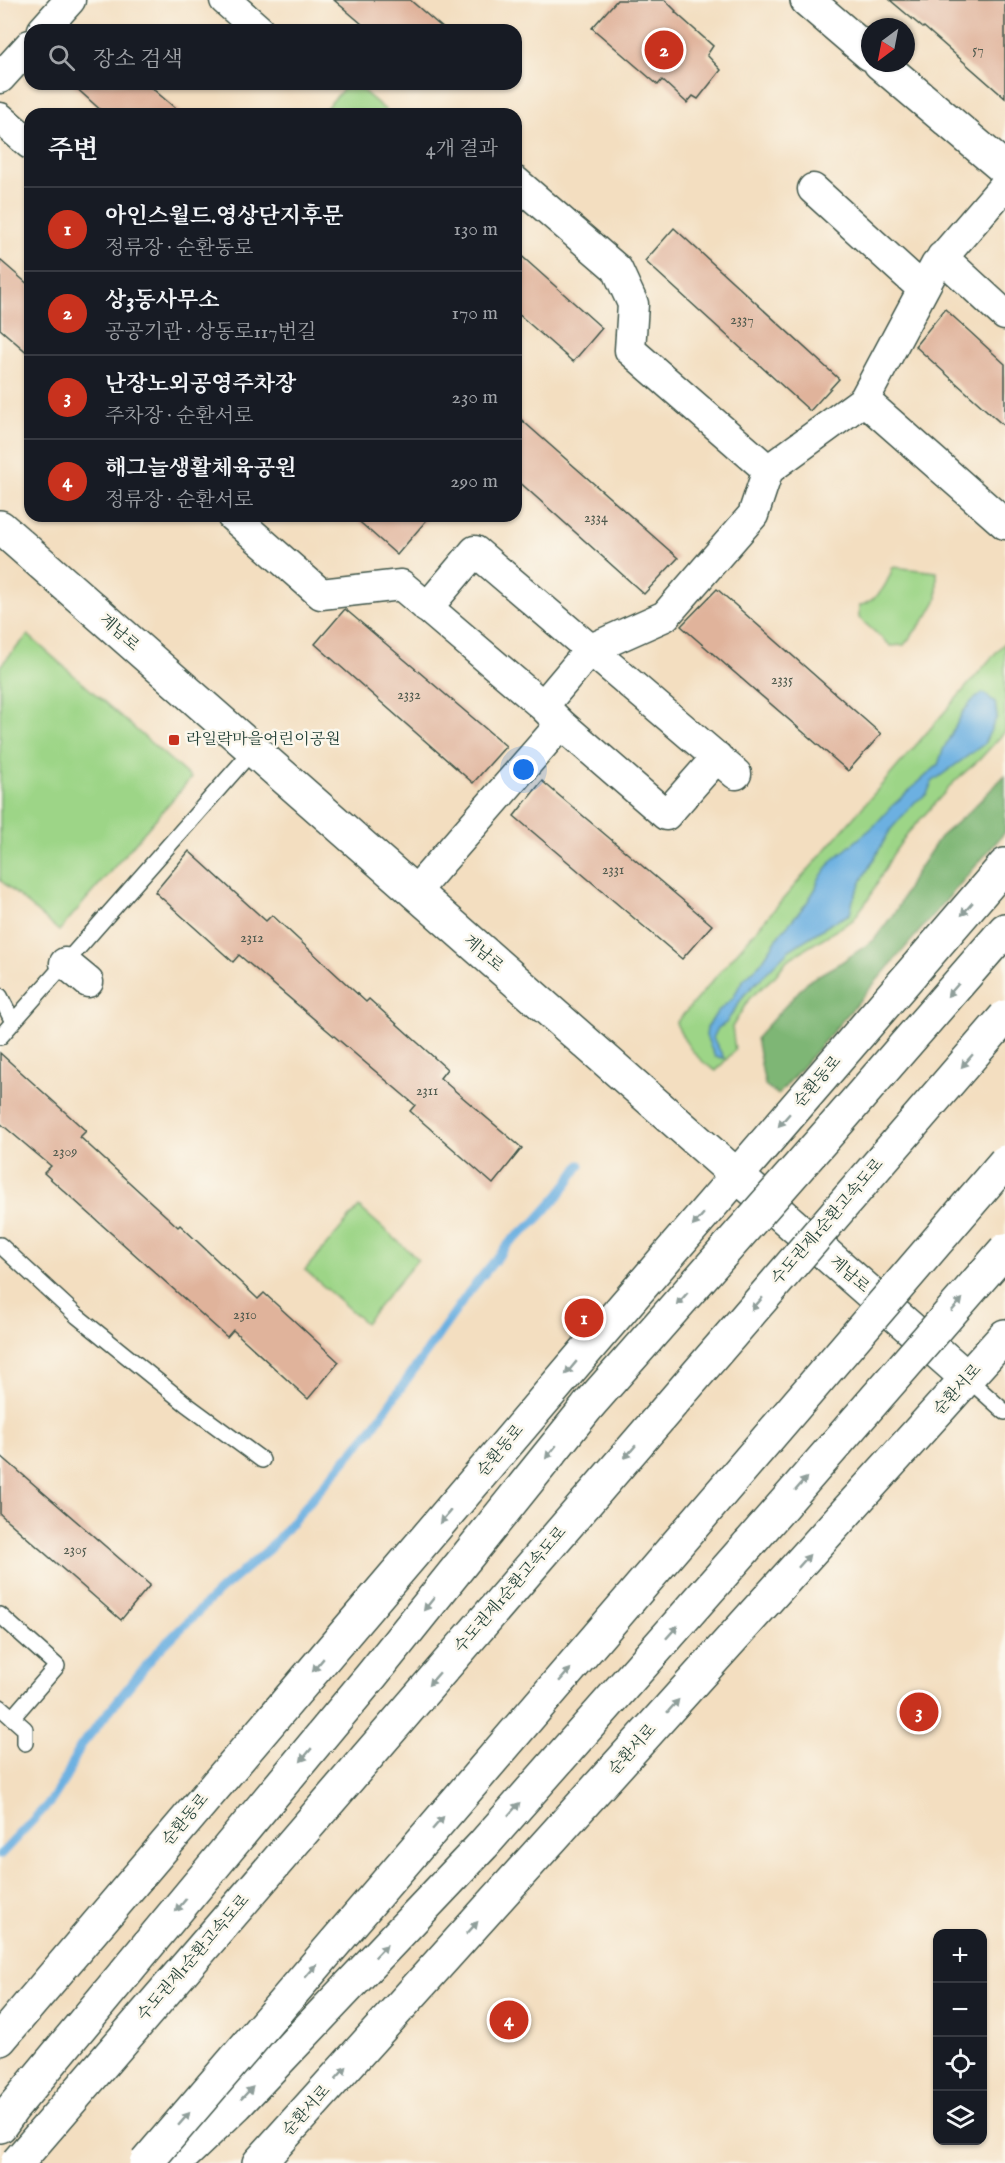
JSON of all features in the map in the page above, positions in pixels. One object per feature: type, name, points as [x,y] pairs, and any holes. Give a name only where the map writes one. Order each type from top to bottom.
[{"type":"main road","points":[[807,0],[861,46]]},
{"type":"main road","points":[[891,72],[1005,170]]},
{"type":"main road","name":"계남로","points":[[0,527],[968,1379]]},
{"type":"main road","name":"순환동로","points":[[0,2039],[736,1176],[1005,865]]},
{"type":"main road","points":[[0,2126],[372,1675],[588,1406],[1005,930]]},
{"type":"main road","name":"수도권제1순환고속도로","points":[[17,2163],[1005,1017]]},
{"type":"main road","points":[[146,2163],[1005,1162]]},
{"type":"main road","points":[[175,2163],[237,2104],[483,1845],[1005,1250]]},
{"type":"main road","name":"순환서로","points":[[259,2163],[1005,1336]]},
{"type":"street","points":[[48,24],[70,0]]},
{"type":"street","points":[[225,0],[252,24]]},
{"type":"street","points":[[0,78],[24,52]]},
{"type":"street","points":[[0,118],[24,139]]},
{"type":"street","points":[[414,893],[552,715],[591,649],[666,616],[753,515],[768,470],[864,400],[936,265],[1005,185]]},
{"type":"street","points":[[522,187],[617,269],[633,304],[630,350],[768,470]]},
{"type":"street","points":[[813,189],[923,289]]},
{"type":"street","points":[[942,257],[1005,315]]},
{"type":"street","points":[[864,400],[1005,524]]},
{"type":"street","points":[[239,522],[321,594],[401,585],[666,815],[726,765],[475,551],[428,608]]},
{"type":"street","points":[[65,963],[88,982]]},
{"type":"lane","points":[[0,1036],[252,751]]},
{"type":"lane","points":[[0,996],[13,1022]]},
{"type":"lane","points":[[0,1245],[77,1316],[186,1404],[262,1460]]},
{"type":"lane","points":[[968,1379],[1005,1412]]},
{"type":"lane","points":[[0,1615],[57,1666],[12,1718]]},
{"type":"lane","points":[[0,1707],[25,1729],[26,1743]]},
{"type":"green space","points":[[342,90],[362,90],[383,108],[326,108]]},
{"type":"green space","points":[[893,567],[937,572],[937,599],[928,615],[904,645],[891,646],[859,618],[859,606],[877,596],[888,581]]},
{"type":"green space","points":[[28,635],[191,778],[59,931],[0,880],[0,666]]},
{"type":"green space","points":[[1005,642],[1005,731],[1003,734],[956,780],[907,834],[893,854],[869,898],[853,920],[787,960],[776,975],[749,999],[732,1027],[735,1050],[716,1071],[692,1050],[676,1023]]},
{"type":"green space","points":[[1005,775],[1005,832],[778,1095],[765,1085],[756,1038],[808,981],[874,940],[897,909],[912,879],[940,837],[970,811]]},
{"type":"green space","points":[[359,1207],[418,1259],[365,1323],[305,1270]]},
{"type":"water","points":[[983,693],[995,702],[997,717],[984,744],[932,782],[927,794],[915,802],[891,829],[863,878],[853,900],[850,914],[789,950],[744,995],[713,1038],[724,1058],[715,1057],[706,1036],[707,1028],[717,1012],[733,998],[742,981],[761,963],[780,934],[806,904],[818,880],[833,860],[873,827],[892,806],[938,765],[943,750],[963,712]]},
{"type":"building","points":[[334,0],[410,0],[438,24],[362,24]]},
{"type":"building","points":[[617,0],[665,0],[713,46],[707,55],[721,70],[698,99],[693,96],[687,103],[662,80],[658,85],[592,28]]},
{"type":"building","points":[[890,0],[1005,0],[1005,98],[915,21],[915,18],[911,18]]},
{"type":"building","points":[[79,90],[154,90],[175,108],[98,108]]},
{"type":"building","points":[[674,228],[839,379],[810,411],[645,261]]},
{"type":"building","points":[[522,256],[602,328],[573,362],[522,317]]},
{"type":"building","points":[[0,260],[24,281],[24,350],[0,329]]},
{"type":"building","points":[[945,309],[1005,364],[1005,427],[915,346]]},
{"type":"building","points":[[522,420],[678,558],[644,594],[522,484]]},
{"type":"building","points":[[360,522],[425,522],[397,555]]},
{"type":"building","points":[[717,589],[881,734],[848,771],[681,626]]},
{"type":"building","points":[[345,609],[506,746],[473,783],[315,644]]},
{"type":"building","points":[[542,781],[712,925],[682,959],[514,816]]},
{"type":"building","points":[[189,851],[266,921],[272,915],[366,1002],[369,999],[447,1069],[440,1078],[522,1148],[493,1184],[410,1111],[415,1105],[239,955],[233,962],[155,892]]},
{"type":"building","points":[[0,1053],[86,1131],[80,1137],[178,1227],[180,1225],[258,1299],[264,1293],[339,1362],[308,1399],[233,1330],[227,1337],[44,1173],[51,1166],[0,1123]]},
{"type":"building","points":[[0,1455],[150,1585],[121,1620],[0,1514]]},
{"type":"waterway","points":[[0,1855],[51,1801],[66,1777],[80,1747],[156,1653],[219,1591],[269,1549],[371,1430],[469,1292],[511,1241],[535,1222],[560,1194],[580,1165]]},
{"type":"place","name":"상3동사무소","points":[[664,50]]},
{"type":"place","name":"라일락마을어린이공원","points":[[174,740]]},
{"type":"place","name":"아인스월드.영상단지후문","points":[[584,1318]]},
{"type":"place","name":"난장노외공영주차장","points":[[919,1712]]},
{"type":"place","name":"해그늘생활체육공원","points":[[509,2020]]}]
